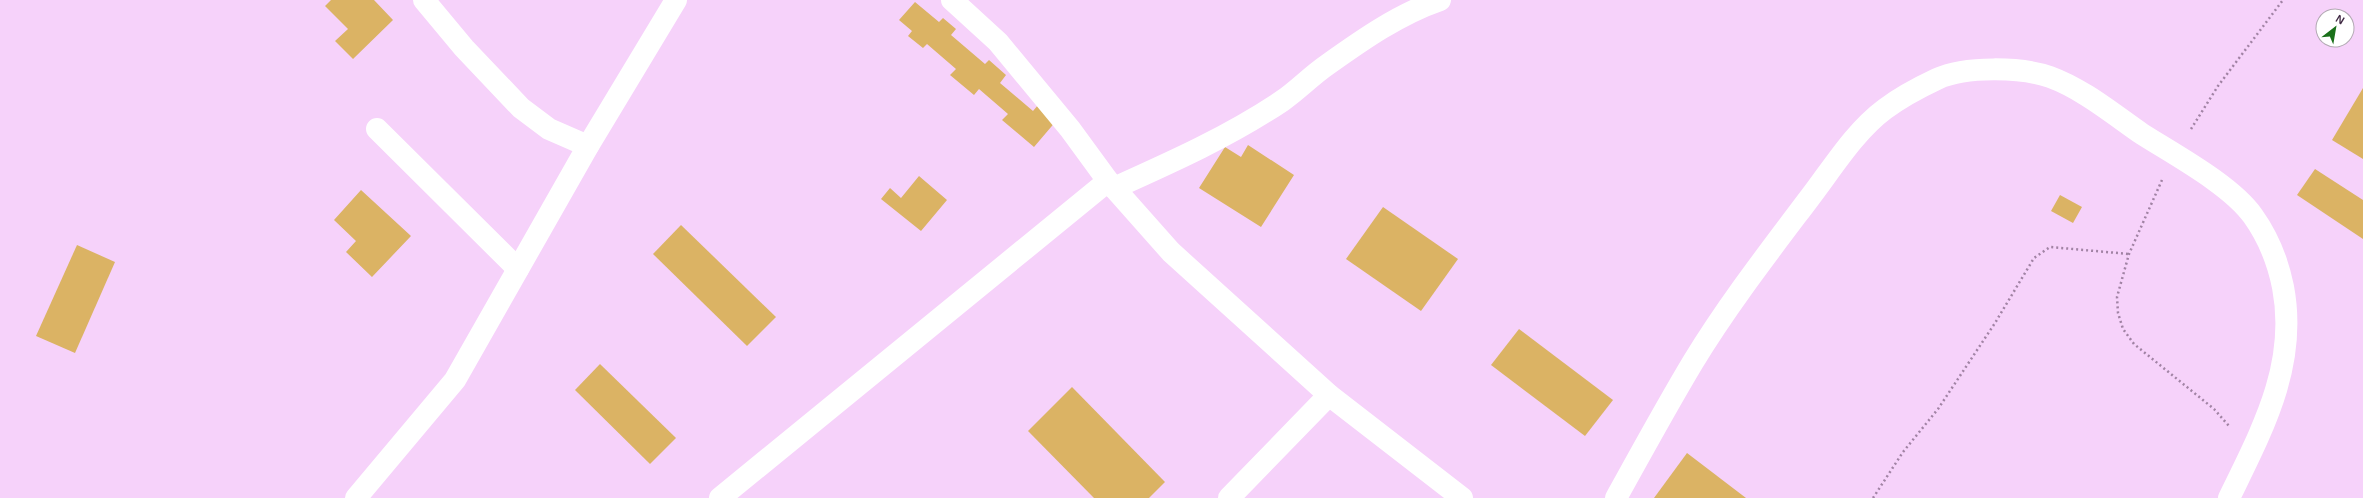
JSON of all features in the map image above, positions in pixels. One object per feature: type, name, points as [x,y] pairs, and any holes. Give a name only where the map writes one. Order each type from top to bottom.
[{"type":"street","points":[[424,0],[464,48],[521,108],[549,129],[588,146]]},
{"type":"street","points":[[356,498],[455,380],[588,146],[676,0]]},
{"type":"street","points":[[952,0],[998,42],[1070,129],[1111,184],[1171,252],[1329,395],[1462,498]]},
{"type":"street","points":[[720,498],[1111,184],[1227,134],[1283,100],[1327,65],[1389,24],[1420,6],[1440,0]]},
{"type":"street","points":[[1616,498],[1694,360],[1756,268],[1859,133],[1885,109],[1907,95],[1942,77],[1977,71],[2019,70],[2051,78],[2082,94],[2227,190],[2251,213],[2268,240],[2283,285],[2287,339],[2284,366],[2276,396],[2229,498]]},
{"type":"street","points":[[377,128],[518,269]]},
{"type":"street","points":[[1229,498],[1329,395]]},
{"type":"path","points":[[2242,470],[2229,426],[2214,409],[2134,344],[2123,329],[2118,313],[2118,297],[2129,254],[2154,195],[2175,155],[2218,86],[2283,0]]},
{"type":"path","points":[[1873,498],[1903,452],[1938,409],[1995,323],[2034,258],[2050,246],[2129,254]]},
{"type":"building","points":[[331,0],[374,0],[393,20],[353,59],[335,41],[348,29],[325,6]]},
{"type":"building","points":[[915,2],[939,22],[943,18],[956,29],[951,35],[985,64],[989,60],[1006,75],[1000,83],[1033,111],[1038,105],[1057,120],[1034,147],[1002,120],[1008,114],[979,89],[974,95],[950,75],[956,69],[927,44],[923,48],[908,36],[912,31],[899,20]]},
{"type":"building","points":[[2363,88],[2363,159],[2332,140]]},
{"type":"building","points":[[1248,145],[1294,175],[1261,227],[1199,188],[1225,147],[1241,157]]},
{"type":"building","points":[[2315,169],[2363,200],[2363,239],[2297,195]]},
{"type":"building","points":[[919,176],[947,200],[921,231],[881,199],[890,188],[901,198]]},
{"type":"building","points":[[361,190],[411,236],[372,277],[346,252],[356,241],[334,220]]},
{"type":"building","points":[[2060,195],[2082,207],[2073,223],[2051,211]]},
{"type":"building","points":[[1383,207],[1458,259],[1421,311],[1346,259]]},
{"type":"building","points":[[681,225],[776,317],[747,346],[653,254]]},
{"type":"building","points":[[77,245],[115,262],[75,353],[36,336]]},
{"type":"building","points":[[1519,329],[1613,400],[1585,436],[1491,365]]},
{"type":"building","points":[[600,364],[676,438],[650,464],[575,390]]},
{"type":"building","points":[[1072,387],[1165,482],[1149,498],[1094,498],[1028,431]]},
{"type":"building","points":[[1687,453],[1746,498],[1654,498]]}]
